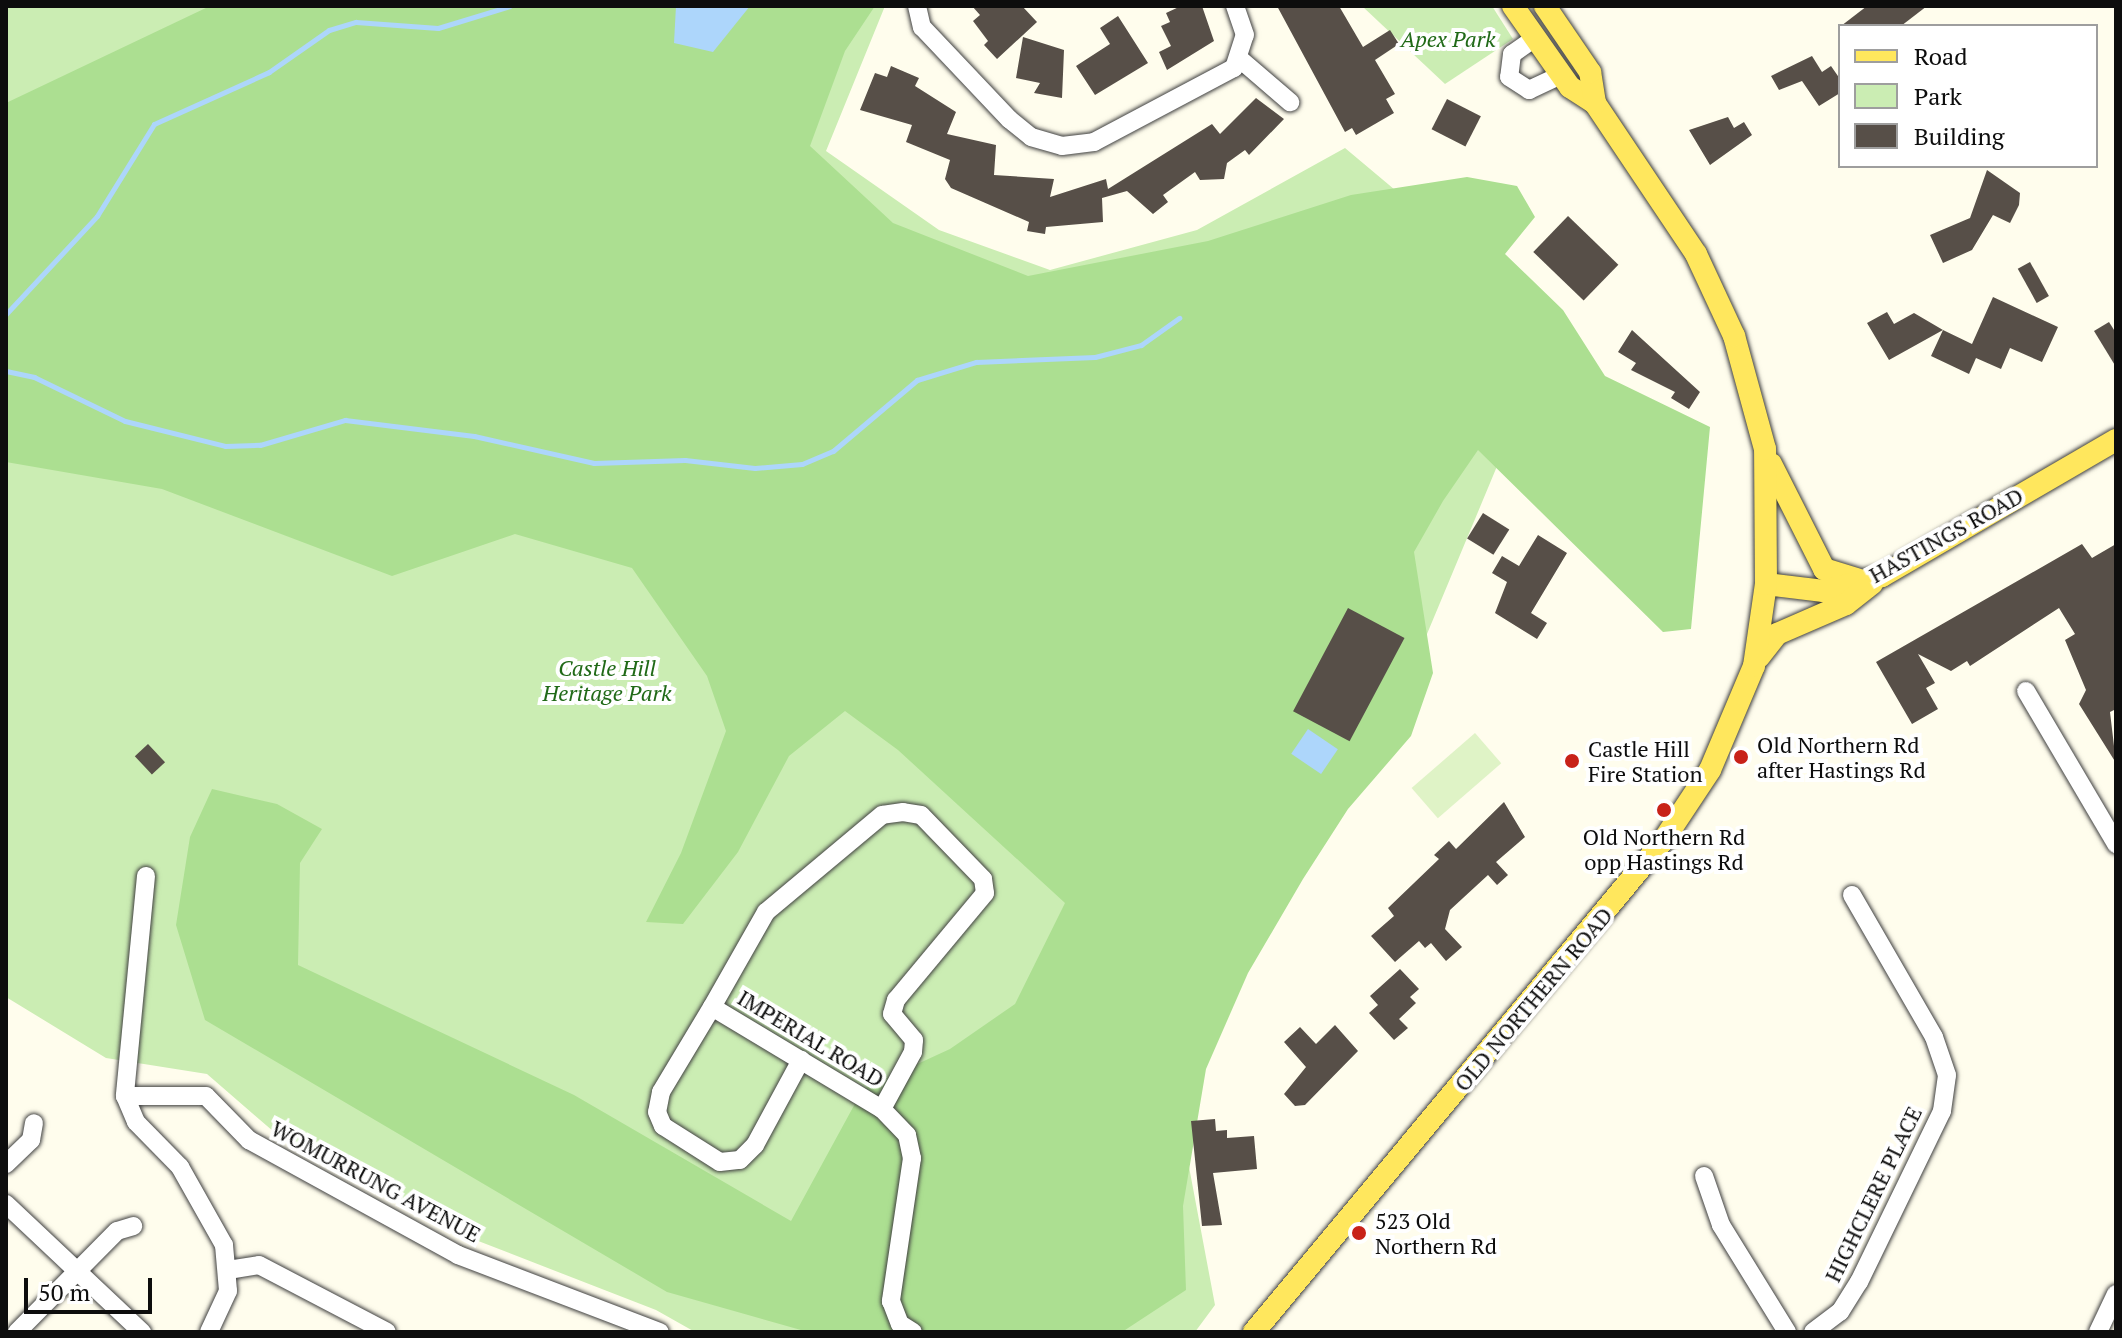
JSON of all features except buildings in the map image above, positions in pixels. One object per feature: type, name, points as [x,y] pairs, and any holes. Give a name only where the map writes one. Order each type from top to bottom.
[{"type":"main road","name":"OLD NORTHERN ROAD","points":[[1254,1332],[1663,841],[1710,770],[1754,666],[1766,584],[1765,449],[1721,302],[1696,254],[1595,103],[1561,75],[1513,6]]},
{"type":"main road","name":"OLD NORTHERN ROAD","points":[[1545,6],[1590,72],[1595,103]]},
{"type":"main road","name":"HASTINGS ROAD","points":[[1766,584],[1824,591],[1882,576],[2116,440]]},
{"type":"main road","points":[[1765,449],[1824,569],[1853,579],[1882,576]]},
{"type":"main road","points":[[1754,666],[1777,634],[1846,604],[1882,576]]},
{"type":"street","points":[[917,6],[922,27],[1009,119],[1031,137],[1062,146],[1094,142],[1222,76],[1241,60],[1245,35],[1235,6]]},
{"type":"street","points":[[1535,38],[1512,54],[1509,77],[1534,89],[1561,75]]},
{"type":"street","points":[[1241,60],[1290,102]]},
{"type":"street","points":[[2026,691],[2116,844]]},
{"type":"street","name":"IMPERIAL ROAD","points":[[882,1109],[913,1052],[914,1040],[892,1014],[896,1000],[985,893],[983,879],[921,815],[882,815],[766,912],[712,1007],[882,1109],[907,1135],[912,1158],[891,1301],[900,1324],[913,1332]]},
{"type":"street","points":[[146,876],[125,1096],[136,1122],[180,1167],[224,1245],[228,1291],[209,1332]]},
{"type":"street","name":"HIGHCLERE PLACE","points":[[1813,1332],[1840,1312],[1859,1282],[1942,1111],[1947,1075],[1934,1037],[1852,895]]},
{"type":"street","points":[[712,1007],[661,1092],[657,1112],[663,1126],[720,1162],[740,1160],[755,1145],[801,1060]]},
{"type":"street","name":"WOMURRUNG AVENUE","points":[[125,1096],[206,1096],[249,1140],[458,1255],[660,1332]]},
{"type":"street","points":[[6,1164],[31,1140],[34,1123]]},
{"type":"street","points":[[1704,1176],[1721,1225],[1787,1332]]},
{"type":"street","points":[[6,1204],[142,1332]]},
{"type":"street","points":[[17,1332],[117,1231],[133,1226]]},
{"type":"street","points":[[228,1270],[259,1265],[387,1332]]},
{"type":"street","points":[[2098,1332],[2116,1294]]},
{"type":"green space","name":"Castle Hill Heritage Park","points":[[6,6],[885,6],[826,151],[939,230],[1050,270],[1197,230],[1345,148],[1556,325],[1427,634],[1174,1087],[1215,1305],[1195,1332],[695,1332],[656,1310],[455,1232],[281,1138],[207,1074],[106,1058],[6,997]]},
{"type":"green space","name":"Castle Hill Heritage Park","points":[[210,6],[875,6],[845,51],[810,146],[893,223],[1028,276],[1208,241],[1351,195],[1467,177],[1517,186],[1535,217],[1505,254],[1563,310],[1605,376],[1710,427],[1691,629],[1663,632],[1478,450],[1443,501],[1414,552],[1433,673],[1411,736],[1348,809],[1303,879],[1248,973],[1206,1069],[1183,1206],[1186,1290],[1122,1332],[808,1332],[667,1292],[205,1020],[176,925],[190,837],[212,789],[277,804],[322,829],[300,863],[298,965],[574,1095],[791,1221],[863,1089],[950,1049],[1015,1004],[1065,903],[898,750],[845,711],[789,756],[738,852],[683,924],[646,922],[681,853],[726,731],[707,676],[632,568],[515,534],[392,576],[162,489],[6,462],[6,103]]},
{"type":"green space","name":"Apex Park","points":[[1362,6],[1492,6],[1513,39],[1445,84]]},
{"type":"green space","points":[[1475,733],[1501,763],[1438,818],[1412,788]]},
{"type":"water","points":[[676,6],[750,6],[713,52],[674,43]]},
{"type":"water","points":[[1308,729],[1338,749],[1321,774],[1291,754]]},
{"type":"waterway","points":[[6,314],[97,216],[154,124],[269,72],[329,30],[356,22],[438,28],[510,6]]},
{"type":"waterway","points":[[6,371],[34,377],[125,421],[225,446],[260,445],[345,420],[474,436],[594,463],[685,460],[755,468],[802,464],[833,451],[917,380],[976,362],[1095,357],[1141,345],[1179,318]]},
{"type":"place","name":"Old Northern Rd after Hastings Rd","points":[[1741,757]]},
{"type":"place","name":"Castle Hill Fire Station","points":[[1572,761]]},
{"type":"place","name":"Old Northern Rd opp Hastings Rd","points":[[1664,810]]},
{"type":"place","name":"523 Old Northern Rd","points":[[1359,1233]]}]
